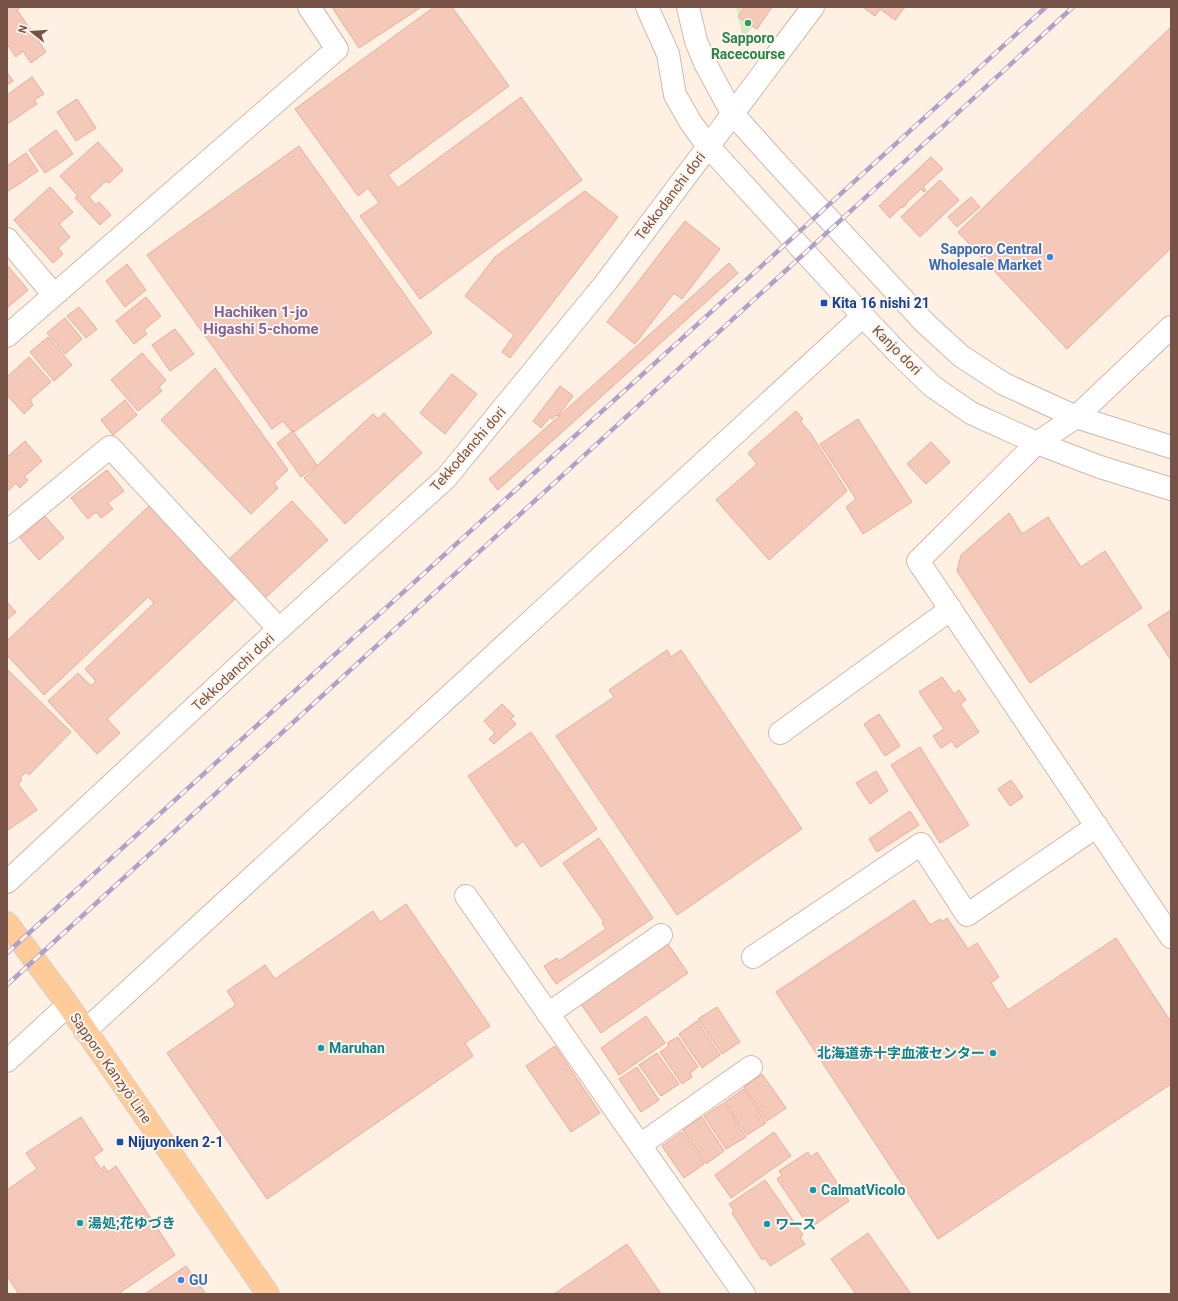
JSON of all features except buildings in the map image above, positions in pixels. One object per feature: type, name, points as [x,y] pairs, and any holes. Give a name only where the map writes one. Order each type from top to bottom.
[{"type":"main road","name":"Sapporo Kanzyō Line","points":[[7,923],[68,1005],[268,1294]]},
{"type":"street","points":[[7,336],[337,49],[309,7]]},
{"type":"street","name":"Kanjo dori","points":[[647,7],[668,54],[675,95],[691,123],[708,146],[898,353],[932,386],[971,413],[1037,443],[1100,467],[1171,489]]},
{"type":"street","points":[[688,7],[696,41],[705,63],[732,113],[925,323],[961,356],[1004,384],[1076,417],[1171,447]]},
{"type":"street","name":"Tekkodanchi dori","points":[[7,882],[279,629],[446,478],[607,281],[812,7]]},
{"type":"street","points":[[7,238],[54,295]]},
{"type":"street","points":[[85,1031],[864,316]]},
{"type":"street","points":[[1171,326],[1076,417],[1037,443],[918,561],[1098,826],[1165,913],[1171,937]]},
{"type":"street","points":[[7,532],[110,447],[279,629]]},
{"type":"street","points":[[780,733],[951,609]]},
{"type":"street","points":[[753,958],[921,844],[967,914],[1098,826]]},
{"type":"street","points":[[466,896],[744,1294]]},
{"type":"street","points":[[548,1014],[661,935]]},
{"type":"street","points":[[7,1061],[68,1005]]},
{"type":"street","points":[[640,1145],[751,1066]]},
{"type":"green space","name":"Sapporo Racecourse","points":[[736,7],[769,7],[743,38]]},
{"type":"railway","points":[[7,953],[1046,7]]},
{"type":"railway","points":[[7,985],[1073,7]]},
{"type":"place","name":"Sapporo Racecourse","points":[[748,23]]},
{"type":"place","name":"Sapporo Central Wholesale Market","points":[[1050,257]]},
{"type":"place","name":"Kita 16 nishi 21","points":[[824,303]]},
{"type":"place","name":"Maruhan","points":[[321,1048]]},
{"type":"place","name":"北海道赤十字血液センター","points":[[993,1053]]},
{"type":"place","name":"Nijuyonken 2-1","points":[[120,1142]]},
{"type":"place","name":"CalmatVicolo","points":[[813,1190]]},
{"type":"place","name":"湯処;花ゆづき","points":[[80,1223]]},
{"type":"place","name":"ワース","points":[[767,1224]]},
{"type":"place","name":"GU","points":[[181,1280]]},
{"type":"district","name":"Hachiken 1-jo Higashi 5-chome","points":[[261,320]]}]
